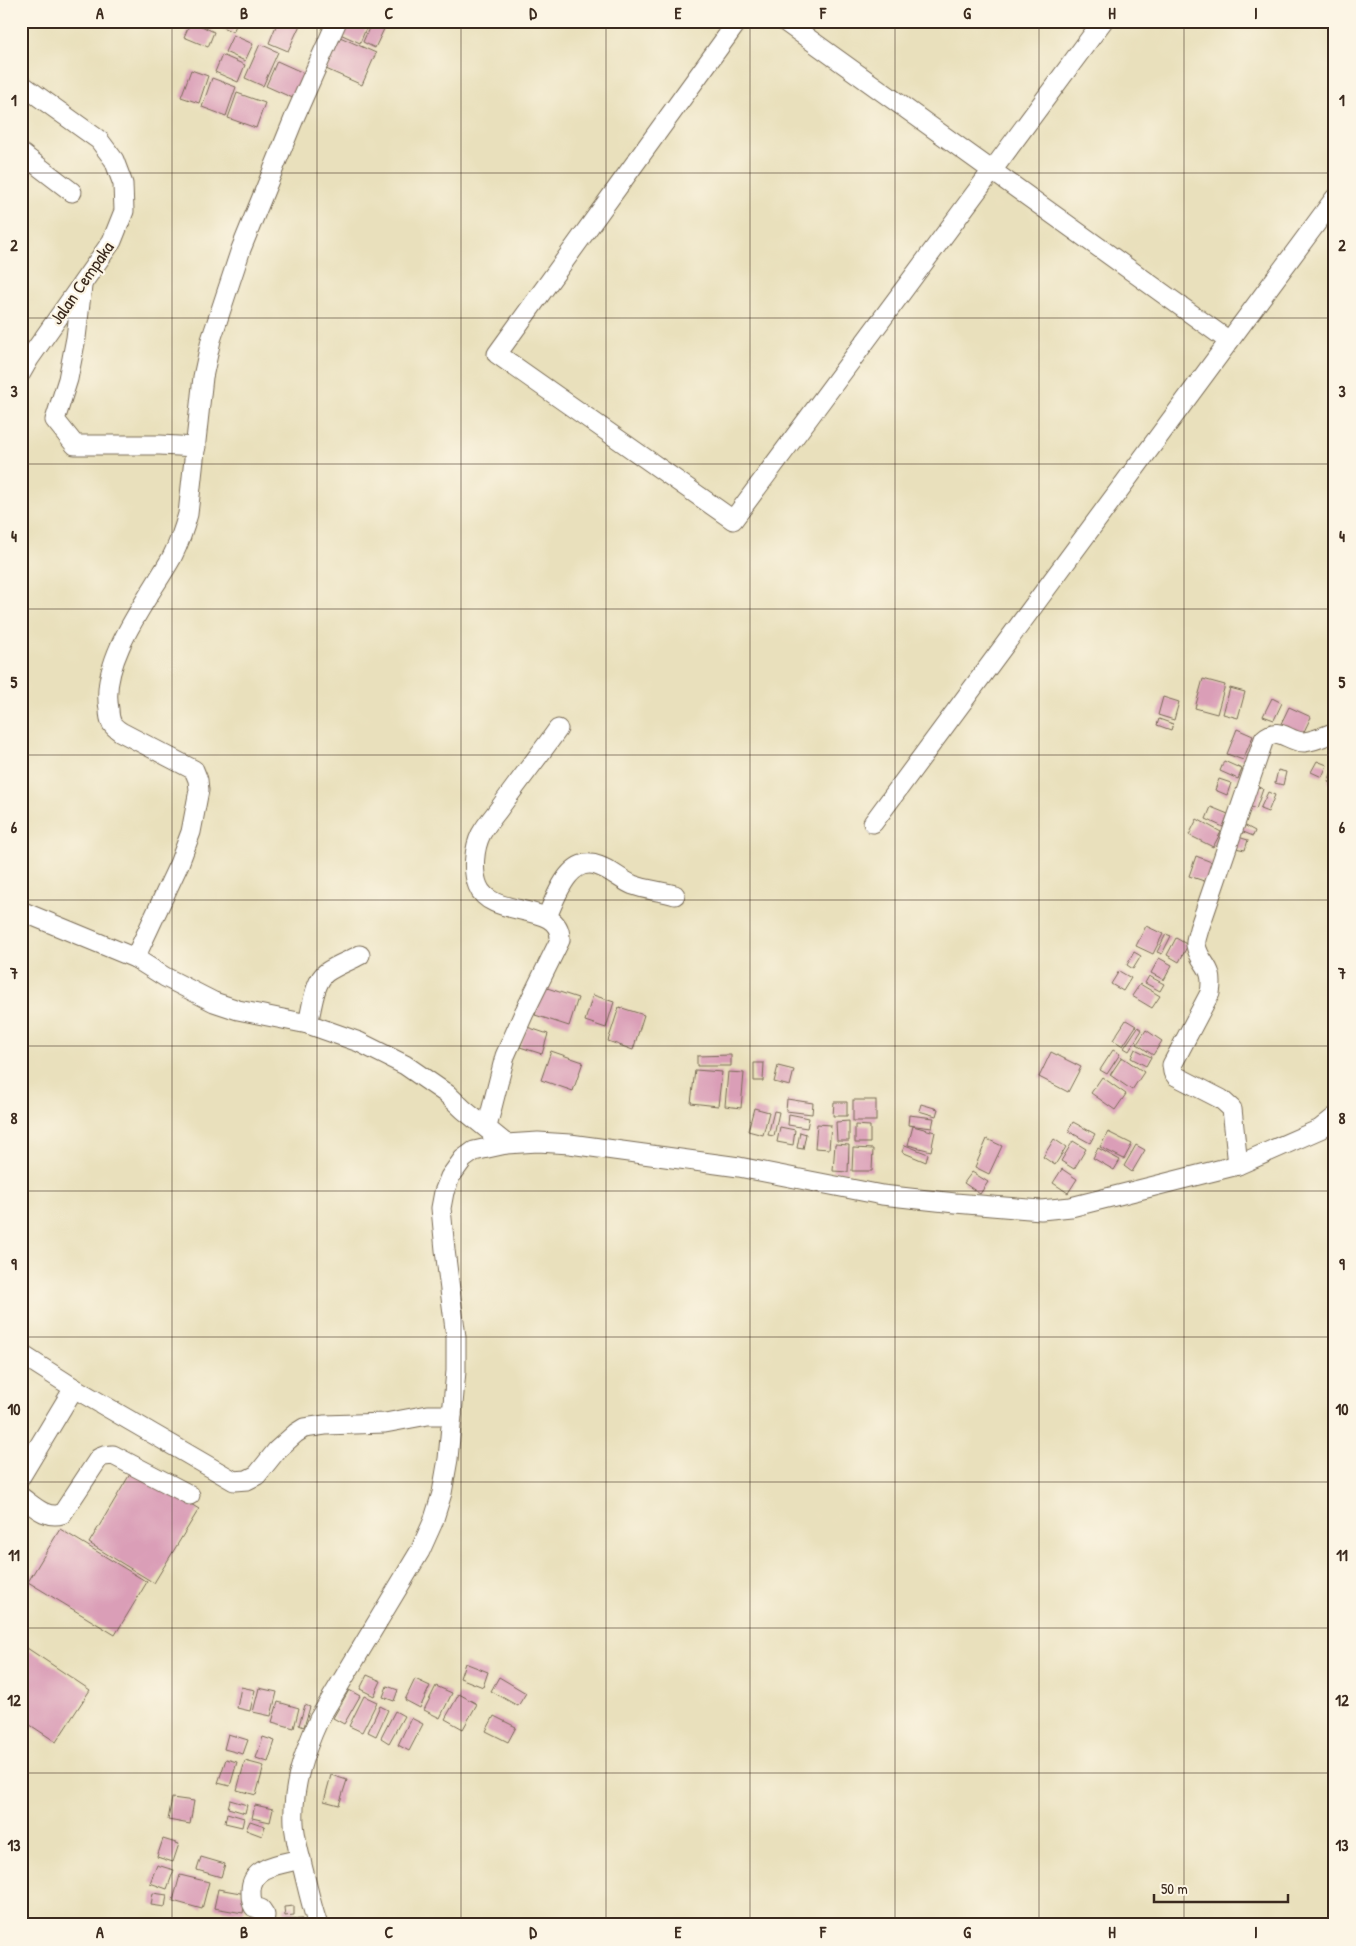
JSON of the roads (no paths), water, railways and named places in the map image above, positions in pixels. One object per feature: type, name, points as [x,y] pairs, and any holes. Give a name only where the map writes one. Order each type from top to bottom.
[{"type":"street","points":[[135,958],[179,864],[188,840],[199,790],[198,780],[194,770],[121,732],[112,724],[107,700],[108,690],[118,650],[183,534],[189,507],[206,361],[217,319],[252,223],[295,116],[337,21]]},
{"type":"street","points":[[738,21],[497,354],[733,520],[1103,21]]},
{"type":"street","points":[[784,21],[1229,341]]},
{"type":"street","name":"Jalan Cempaka","points":[[21,84],[99,140],[114,160],[123,184],[124,211],[112,241],[21,373]]},
{"type":"street","points":[[21,153],[72,192]]},
{"type":"street","points":[[873,823],[1335,198]]},
{"type":"street","points":[[82,285],[76,338],[68,379],[55,420],[75,444],[160,444],[196,447]]},
{"type":"street","points":[[486,1127],[505,1056],[560,940],[559,928],[547,916],[498,904],[482,894],[477,885],[475,856],[481,834],[558,729]]},
{"type":"street","points":[[1238,1165],[1232,1109],[1221,1099],[1176,1076],[1173,1072],[1172,1065],[1210,994],[1212,983],[1210,973],[1196,944],[1198,929],[1264,739],[1269,734],[1277,733],[1301,742],[1311,741],[1335,732]]},
{"type":"street","points":[[547,916],[565,880],[577,866],[590,862],[608,870],[632,885],[675,895]]},
{"type":"street","points":[[21,911],[135,958],[214,1002],[238,1010],[308,1024],[359,1042],[405,1065],[448,1094],[464,1110],[506,1144]]},
{"type":"street","points":[[308,1024],[322,976],[360,955]]},
{"type":"street","points":[[318,1925],[294,1824],[295,1796],[299,1770],[307,1745],[319,1719],[420,1551],[433,1522],[442,1493],[448,1459],[456,1371],[456,1338],[441,1208],[444,1192],[450,1177],[463,1159],[474,1151],[506,1144],[538,1142],[638,1152],[738,1167],[882,1195],[955,1204],[1041,1210],[1071,1207],[1238,1165],[1320,1129],[1335,1117]]},
{"type":"street","points":[[21,1354],[74,1388],[234,1481],[247,1480],[257,1475],[277,1450],[304,1428],[325,1425],[385,1424],[428,1415],[452,1414]]},
{"type":"street","points":[[21,1476],[74,1388]]},
{"type":"street","points":[[21,1497],[48,1516],[62,1514],[100,1458],[113,1455],[190,1495]]},
{"type":"street","points":[[264,1925],[265,1915],[263,1911],[254,1907],[251,1898],[253,1877],[265,1869],[301,1859]]}]
